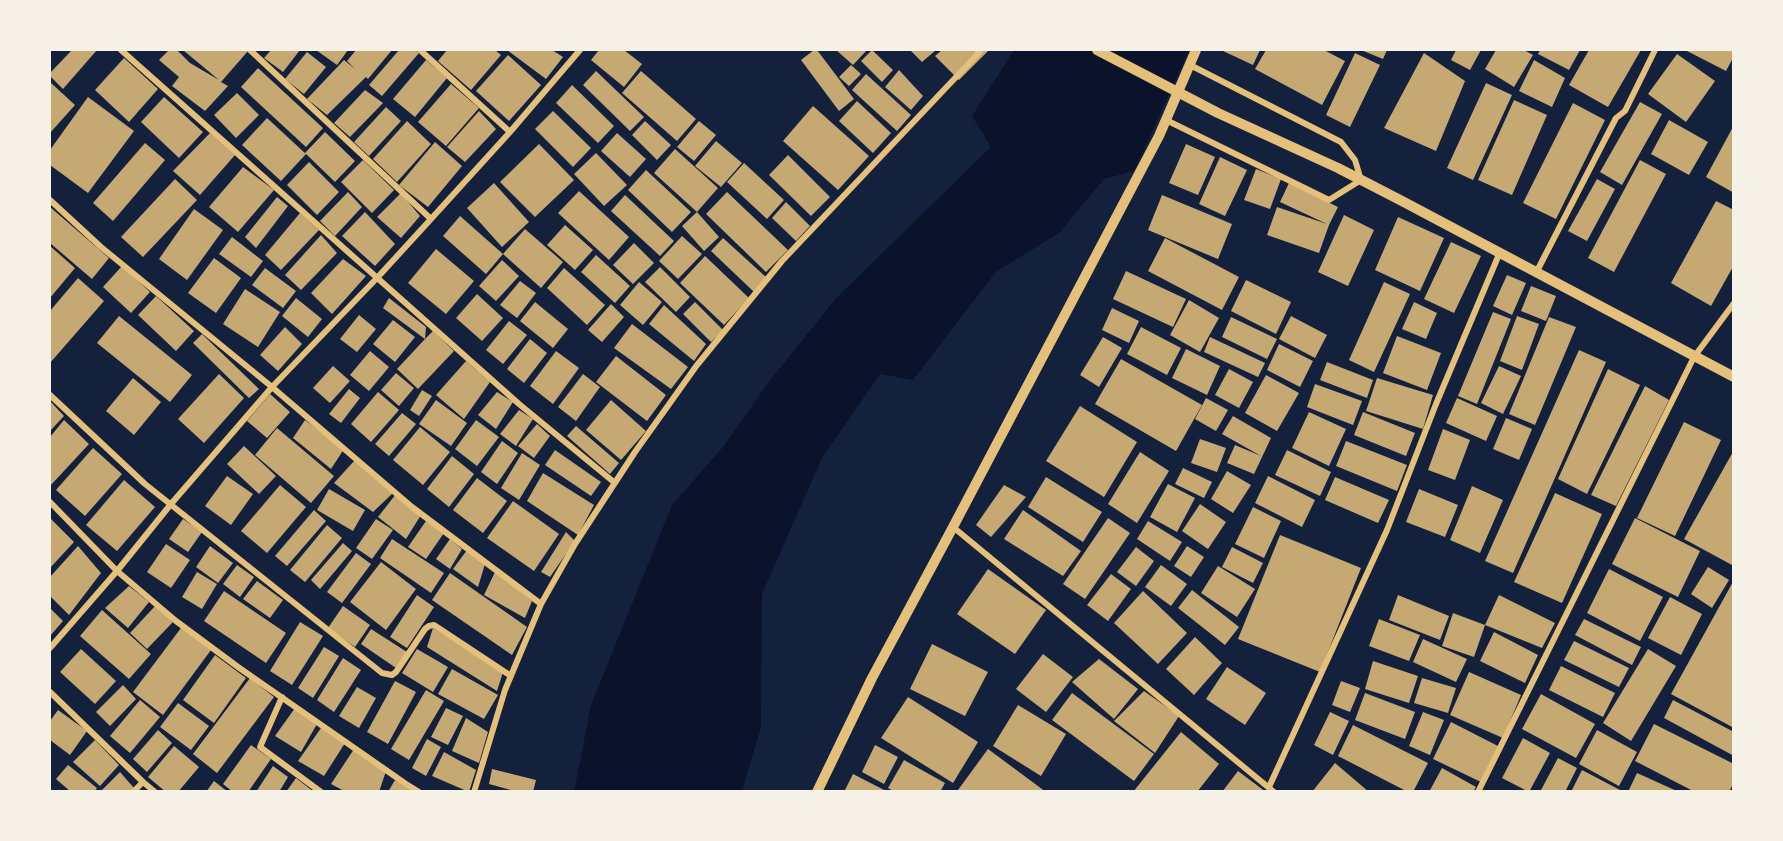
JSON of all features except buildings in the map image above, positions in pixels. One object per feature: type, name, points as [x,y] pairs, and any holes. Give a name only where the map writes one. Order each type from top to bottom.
[{"type":"street","points":[[121,50],[519,404],[615,483]]},
{"type":"street","points":[[250,50],[431,219]]},
{"type":"street","points":[[420,50],[510,132]]},
{"type":"street","points":[[50,648],[272,387],[431,219],[580,50]]},
{"type":"street","points":[[474,792],[505,690],[541,604],[575,544],[635,452],[697,364],[762,284],[980,50]]},
{"type":"street","points":[[1098,50],[1218,113],[1361,180],[1734,376]]},
{"type":"street","points":[[817,792],[872,678],[1166,120],[1196,50]]},
{"type":"street","points":[[1537,271],[1616,118],[1625,111],[1655,50]]},
{"type":"street","points":[[1190,65],[1341,142],[1355,160],[1361,180]]},
{"type":"street","points":[[1166,120],[1329,200],[1361,180]]},
{"type":"street","points":[[50,200],[101,247],[272,387],[420,513],[541,604]]},
{"type":"street","points":[[953,527],[1272,789],[1387,530],[1436,404],[1500,252]]},
{"type":"street","points":[[1478,792],[1694,357],[1734,303]]},
{"type":"street","points":[[50,395],[145,484],[382,674],[392,675],[396,672],[425,629],[434,625],[511,676]]},
{"type":"street","points":[[50,502],[117,571],[176,621],[282,698],[419,792]]},
{"type":"street","points":[[50,692],[155,792]]},
{"type":"street","points":[[282,698],[260,747],[321,792]]},
{"type":"street","points":[[134,792],[143,782]]},
{"type":"water","points":[[1014,50],[1189,50],[1134,171],[1104,179],[1059,233],[996,272],[913,380],[880,374],[822,458],[762,594],[761,727],[742,791],[574,792],[591,705],[672,505],[723,447],[768,383],[837,297],[991,147],[972,116]]}]
